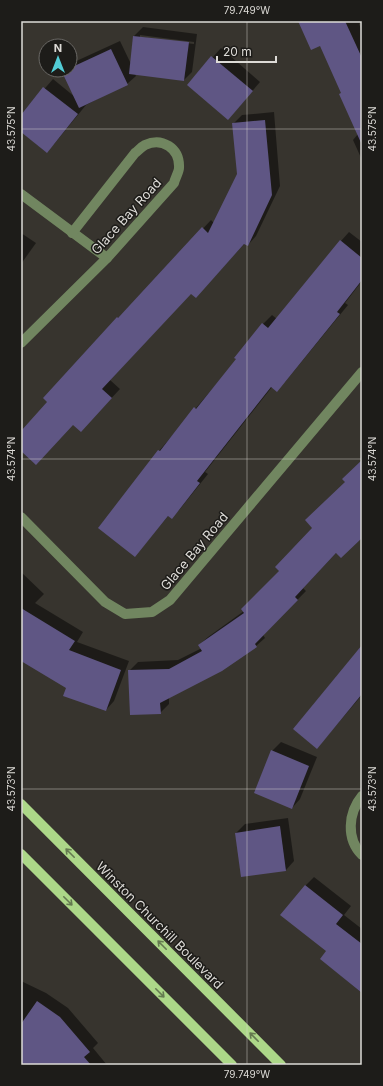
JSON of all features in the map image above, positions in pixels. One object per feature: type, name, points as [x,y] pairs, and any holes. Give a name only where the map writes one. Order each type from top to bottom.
[{"type":"main road","name":"Winston Churchill Boulevard","points":[[21,804],[281,1065]]},
{"type":"main road","points":[[21,854],[232,1065]]},
{"type":"street","name":"Glace Bay Road","points":[[21,343],[107,258],[174,182],[179,168],[177,154],[169,145],[157,143],[145,145],[135,153],[72,233]]},
{"type":"street","points":[[21,194],[107,258]]},
{"type":"street","name":"Glace Bay Road","points":[[21,517],[105,602],[125,614],[152,612],[170,600],[362,372]]},
{"type":"street","points":[[362,796],[357,802],[351,820],[351,838],[362,855]]},
{"type":"building","points":[[298,21],[345,21],[362,58],[362,145],[339,94],[341,93],[320,46],[311,50]]},
{"type":"building","points":[[133,36],[189,42],[184,81],[129,74]]},
{"type":"building","points":[[111,49],[128,85],[79,108],[65,78],[78,78],[78,64]]},
{"type":"building","points":[[211,56],[253,91],[228,120],[187,85]]},
{"type":"building","points":[[43,87],[78,114],[47,153],[21,132],[21,115]]},
{"type":"building","points":[[265,120],[272,195],[248,246],[244,244],[196,298],[191,294],[102,389],[112,398],[81,432],[73,425],[36,465],[21,451],[21,431],[47,402],[43,398],[202,227],[208,233],[237,174],[232,123]]},
{"type":"building","points":[[340,240],[362,258],[362,280],[337,312],[340,314],[277,392],[271,387],[197,481],[200,483],[172,519],[168,516],[135,557],[98,528],[158,450],[160,451],[194,407],[196,409],[236,359],[234,358],[262,323],[268,328]]},
{"type":"building","points":[[362,460],[362,538],[341,558],[336,553],[295,597],[298,600],[255,644],[257,647],[222,671],[160,703],[161,714],[130,715],[128,670],[169,669],[202,651],[198,645],[244,613],[241,609],[279,571],[275,567],[312,528],[305,520],[345,482],[342,479]]},
{"type":"building","points":[[21,608],[75,641],[69,650],[121,670],[106,711],[63,696],[66,688],[21,661]]},
{"type":"building","points":[[362,645],[362,694],[317,749],[293,729]]},
{"type":"building","points":[[271,750],[309,766],[292,809],[254,793]]},
{"type":"building","points":[[280,826],[286,871],[241,877],[235,833]]},
{"type":"building","points":[[305,885],[343,915],[336,924],[362,944],[362,993],[320,959],[326,951],[280,915]]},
{"type":"building","points":[[37,1001],[60,1017],[90,1052],[84,1057],[91,1065],[21,1065],[21,1024]]}]
